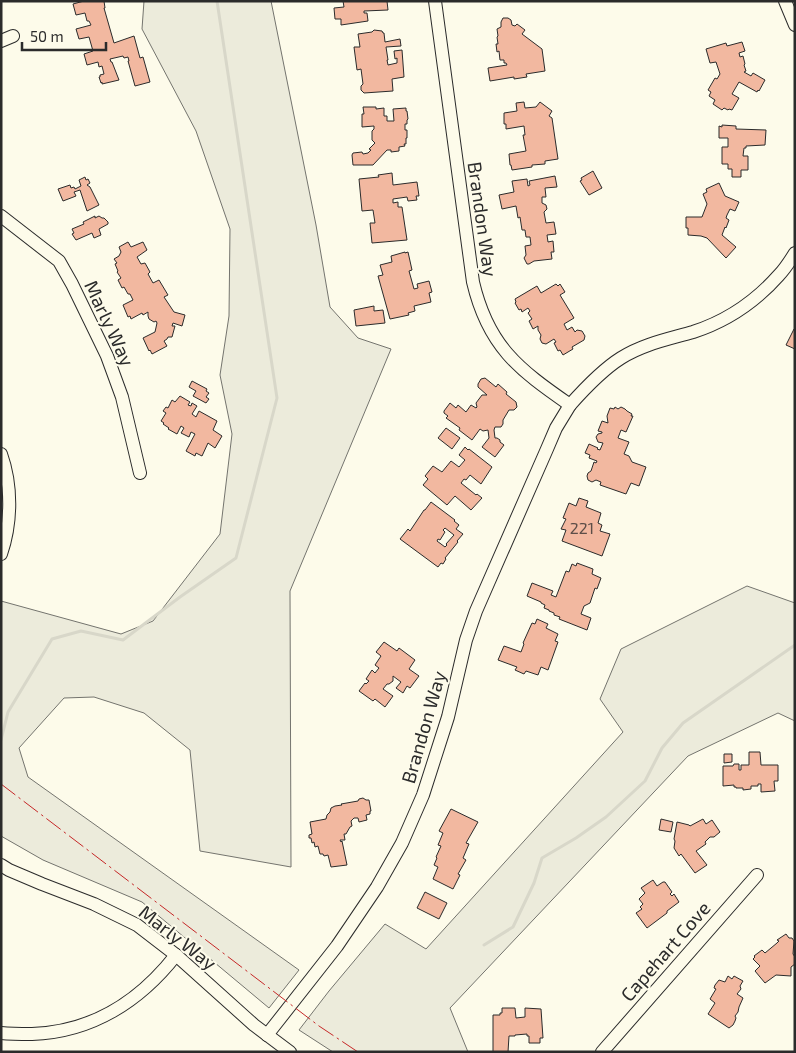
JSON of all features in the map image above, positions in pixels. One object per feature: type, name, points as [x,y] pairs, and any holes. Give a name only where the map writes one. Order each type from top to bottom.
[{"type":"street","name":"Brandon Way","points":[[435,1],[473,282],[478,302],[489,328],[507,354],[524,371],[570,405]]},
{"type":"street","points":[[784,1],[795,25]]},
{"type":"street","name":"Marly Way","points":[[1,216],[59,261],[72,284],[106,352],[122,397],[140,473]]},
{"type":"street","name":"Brandon Way","points":[[268,1035],[338,946],[402,843],[423,794],[448,717],[466,640],[476,611],[556,428],[570,405],[600,374],[621,358],[647,345],[695,331],[724,320],[755,299],[780,274],[795,254]]},
{"type":"street","points":[[1,454],[8,481],[9,511],[7,530],[1,554]]},
{"type":"street","name":"Marly Way","points":[[1,865],[42,884],[94,904],[137,925],[176,955],[254,1026],[290,1052]]},
{"type":"street","name":"Capehart Cove","points":[[602,1052],[757,875]]},
{"type":"street","points":[[1,1034],[33,1034],[58,1031],[83,1024],[106,1014],[149,986],[176,955]]},
{"type":"shaded area","points":[[144,1],[271,1],[316,225],[330,307],[358,338],[391,349],[290,591],[291,867],[200,851],[190,750],[144,713],[94,697],[64,698],[19,748],[28,777],[299,970],[269,1008],[142,902],[43,860],[1,836],[1,601],[121,634],[153,621],[220,534],[232,434],[220,375],[229,316],[230,229],[196,131],[142,29]]},
{"type":"shaded area","points":[[747,586],[795,603],[795,721],[778,713],[688,756],[450,1008],[468,1052],[333,1052],[299,1030],[385,924],[426,949],[623,732],[600,699],[621,649]]},
{"type":"building","points":[[84,1],[104,1],[104,8],[114,43],[134,36],[140,58],[143,57],[150,82],[135,86],[128,57],[124,58],[123,56],[110,59],[119,80],[101,83],[99,77],[104,74],[102,66],[99,67],[98,62],[87,65],[84,54],[93,51],[89,37],[79,39],[76,29],[91,25],[87,21],[85,13],[76,15],[73,4]]},
{"type":"building","points":[[343,1],[387,1],[388,10],[364,11],[364,13],[367,13],[368,21],[341,25],[341,19],[335,19],[334,8],[344,7]]},
{"type":"building","points":[[503,18],[508,18],[511,20],[512,25],[515,26],[517,24],[525,30],[522,34],[542,49],[545,71],[526,74],[527,77],[490,81],[488,68],[507,65],[504,63],[504,60],[500,60],[496,44],[498,44],[497,29],[501,27]]},
{"type":"building","points":[[374,30],[384,33],[385,42],[400,39],[401,46],[386,47],[388,65],[397,63],[394,51],[402,50],[404,77],[392,79],[393,91],[364,93],[361,90],[363,84],[361,69],[357,70],[354,47],[360,47],[358,34]]},
{"type":"building","points":[[742,42],[745,51],[739,53],[740,57],[743,56],[746,71],[744,72],[751,76],[753,73],[765,80],[757,92],[739,82],[732,94],[739,98],[732,110],[724,108],[722,110],[713,104],[715,100],[709,96],[711,92],[708,90],[715,78],[717,79],[720,74],[716,62],[710,63],[706,49],[726,43],[727,46]]},
{"type":"building","points":[[524,102],[525,108],[536,107],[540,102],[552,111],[549,116],[552,118],[558,159],[545,161],[545,164],[512,170],[509,154],[526,151],[523,135],[525,135],[524,126],[506,129],[504,113],[517,111],[516,103]]},
{"type":"building","points":[[363,107],[384,108],[384,116],[387,116],[387,121],[394,121],[393,109],[406,108],[408,119],[407,124],[405,124],[405,130],[407,130],[406,144],[399,147],[399,151],[391,152],[391,150],[387,150],[373,165],[353,165],[353,153],[368,153],[375,143],[372,140],[374,126],[362,127]]},
{"type":"building","points":[[722,125],[736,126],[736,129],[766,130],[765,145],[746,146],[744,148],[743,156],[748,156],[748,170],[741,170],[741,177],[732,177],[732,169],[728,169],[728,164],[722,164],[722,147],[728,147],[728,138],[719,138],[719,126],[722,127]]},
{"type":"building","points":[[593,171],[602,188],[589,195],[580,181],[582,180],[581,178]]},
{"type":"building","points":[[392,173],[393,185],[417,182],[419,196],[416,196],[417,200],[408,201],[407,197],[393,199],[393,203],[398,202],[398,207],[402,207],[407,240],[372,243],[370,223],[375,223],[373,210],[362,211],[359,179],[379,177],[378,175]]},
{"type":"building","points":[[555,176],[557,187],[545,188],[546,197],[542,197],[542,203],[546,205],[547,209],[544,212],[546,223],[554,222],[556,234],[547,235],[548,242],[553,241],[554,252],[551,252],[552,259],[534,261],[527,264],[524,258],[526,255],[525,246],[531,245],[530,237],[526,237],[525,230],[522,230],[516,206],[502,209],[499,195],[514,192],[512,181],[527,179],[528,186],[530,185],[529,181]]},
{"type":"building","points":[[85,177],[90,183],[87,185],[90,187],[99,205],[87,211],[80,190],[74,192],[76,196],[63,201],[58,189],[70,185],[71,188],[74,187],[75,189],[81,186],[79,180]]},
{"type":"building","points":[[719,183],[725,196],[739,202],[735,211],[730,209],[726,218],[729,220],[722,235],[736,247],[726,258],[707,238],[688,235],[688,228],[686,228],[686,217],[702,217],[707,204],[703,194],[707,192],[706,189]]},
{"type":"building","points":[[95,216],[95,218],[99,216],[104,218],[108,222],[108,224],[99,229],[101,235],[94,238],[92,233],[76,240],[72,234],[74,233],[72,229],[84,224],[83,222]]},
{"type":"building","points":[[128,242],[131,247],[143,242],[147,250],[137,257],[141,264],[145,263],[153,283],[159,280],[168,295],[164,297],[174,312],[185,315],[182,326],[173,323],[172,326],[175,326],[172,337],[168,337],[164,341],[167,346],[152,354],[143,338],[155,332],[156,321],[154,322],[149,319],[148,312],[131,319],[130,316],[128,317],[123,305],[133,300],[124,287],[122,288],[118,280],[121,278],[117,272],[115,264],[117,263],[114,259],[121,252],[119,247]]},
{"type":"building","points":[[408,252],[412,270],[409,271],[414,289],[418,288],[417,284],[429,281],[432,292],[429,293],[431,302],[414,306],[415,311],[408,313],[409,315],[390,319],[378,276],[383,275],[380,265],[392,262],[391,256]]},
{"type":"building","points":[[556,284],[558,286],[560,284],[565,292],[560,295],[574,318],[564,324],[567,330],[572,327],[575,332],[577,330],[582,331],[585,336],[584,340],[563,355],[560,350],[558,351],[554,339],[546,344],[542,343],[538,326],[533,329],[529,321],[532,319],[528,313],[530,311],[528,308],[522,312],[515,303],[515,299],[537,286],[541,293]]},
{"type":"building","points":[[374,306],[374,311],[383,310],[385,323],[356,326],[354,310]]},
{"type":"building","points":[[795,329],[795,349],[786,345]]},
{"type":"building","points":[[485,378],[496,387],[498,384],[507,392],[506,394],[516,402],[517,407],[514,410],[509,410],[501,427],[495,427],[495,438],[504,445],[495,457],[482,447],[489,438],[488,430],[483,431],[480,429],[472,440],[446,418],[448,416],[444,413],[450,403],[456,408],[458,405],[466,412],[471,405],[476,408],[476,403],[482,395],[487,395],[478,387],[481,379]]},
{"type":"building","points":[[192,381],[207,389],[206,391],[209,393],[206,397],[209,399],[206,403],[193,396],[196,391],[189,387]]},
{"type":"building","points":[[180,396],[190,402],[188,405],[191,406],[192,403],[197,406],[192,414],[196,417],[199,411],[217,421],[213,430],[222,436],[215,448],[208,443],[202,456],[196,453],[195,456],[186,451],[195,434],[191,432],[189,437],[181,433],[184,428],[181,426],[177,434],[168,429],[161,421],[166,413],[163,411],[166,407],[168,408],[172,400],[175,402]]},
{"type":"building","points":[[615,407],[625,409],[633,416],[626,432],[621,430],[618,438],[629,442],[624,454],[629,456],[632,462],[646,467],[639,486],[631,483],[626,494],[600,485],[601,482],[596,480],[592,482],[588,480],[587,476],[594,462],[596,463],[597,461],[589,458],[590,455],[585,453],[589,444],[600,450],[603,443],[598,442],[596,437],[602,432],[598,431],[602,421],[608,423],[607,416],[610,408],[614,409]]},
{"type":"building","points":[[446,428],[460,438],[452,449],[438,438]]},
{"type":"building","points":[[465,447],[492,467],[481,484],[470,475],[461,483],[482,498],[471,510],[455,496],[447,505],[423,485],[428,479],[425,476],[433,466],[442,472],[451,461],[459,467],[465,460],[459,455]]},
{"type":"building","points":[[579,498],[588,501],[586,507],[601,513],[598,523],[602,525],[600,531],[610,534],[602,556],[562,541],[566,530],[561,529],[566,519],[563,518],[569,503],[576,506]]},
{"type":"building","points":[[431,502],[455,520],[459,525],[456,529],[463,534],[445,558],[443,564],[441,563],[438,567],[400,539],[408,529],[410,531]],"holes":[[[445,528],[454,535],[445,547],[437,541],[438,539],[440,540],[445,532],[443,530]]]},
{"type":"building","points":[[577,563],[593,569],[592,574],[601,578],[590,603],[584,606],[581,614],[591,618],[587,630],[559,619],[560,617],[544,608],[545,605],[541,602],[527,596],[532,583],[553,591],[551,595],[556,597],[566,571],[569,572],[572,564],[576,566]]},
{"type":"building","points":[[537,619],[548,624],[546,628],[558,634],[555,641],[558,642],[548,670],[541,667],[538,675],[526,671],[524,674],[515,670],[517,667],[498,660],[504,646],[521,652],[532,623],[535,624]]},
{"type":"building","points":[[384,642],[397,651],[399,648],[415,660],[409,669],[419,676],[410,688],[407,686],[403,693],[396,688],[401,682],[393,676],[393,681],[383,689],[393,696],[385,707],[375,699],[373,701],[359,691],[369,681],[366,679],[372,670],[375,673],[379,668],[375,665],[381,656],[376,652]]},
{"type":"building","points":[[749,752],[760,752],[761,765],[778,765],[778,781],[774,781],[775,791],[761,792],[761,784],[751,786],[751,789],[743,790],[743,788],[734,787],[734,785],[723,786],[723,766],[739,764],[739,770],[741,770],[741,765],[749,765]]},
{"type":"building","points":[[724,754],[732,754],[732,762],[724,763]]},
{"type":"building","points":[[363,798],[369,800],[371,811],[370,814],[366,815],[367,820],[359,822],[358,818],[354,818],[351,821],[352,826],[344,834],[345,840],[340,840],[342,841],[347,865],[331,867],[328,855],[320,854],[318,846],[315,847],[314,842],[312,843],[311,838],[309,838],[309,835],[312,834],[310,822],[326,819],[331,808],[335,806],[358,801]]},
{"type":"building","points":[[451,809],[478,822],[466,843],[469,844],[463,858],[466,860],[458,874],[460,875],[453,889],[433,879],[438,867],[434,865],[441,846],[438,845],[443,833],[439,831]]},
{"type":"building","points":[[661,819],[673,822],[671,832],[659,830]]},
{"type":"building","points":[[703,819],[706,824],[712,820],[720,832],[714,837],[710,837],[705,842],[706,844],[696,851],[707,865],[695,873],[681,854],[679,856],[674,848],[674,839],[677,822],[690,826]]},
{"type":"building","points":[[653,880],[657,886],[665,882],[672,892],[670,894],[672,896],[674,894],[679,902],[647,928],[636,913],[642,909],[640,907],[643,904],[639,899],[645,893],[641,888]]},
{"type":"building","points":[[425,892],[447,903],[439,919],[417,908]]},
{"type":"building","points":[[786,934],[794,941],[793,954],[795,964],[791,967],[791,976],[776,975],[765,983],[755,971],[760,966],[753,959],[754,956],[762,950],[765,953],[779,941],[777,940]]},
{"type":"building","points":[[728,976],[732,979],[734,976],[743,981],[740,986],[741,989],[737,994],[743,998],[735,1016],[735,1021],[729,1028],[708,1014],[715,1003],[710,999],[716,989],[714,988],[715,985],[719,980],[725,982]]},
{"type":"building","points":[[502,1008],[515,1008],[516,1018],[525,1017],[525,1008],[541,1009],[543,1038],[540,1038],[540,1043],[529,1043],[529,1036],[527,1034],[509,1036],[508,1052],[493,1052],[493,1015],[500,1015]]},
{"type":"waterway","points":[[1,740],[8,712],[52,639],[81,631],[123,640],[236,558],[277,398],[217,1]]},
{"type":"waterway","points":[[484,945],[513,927],[534,883],[542,858],[606,817],[645,781],[662,748],[683,723],[795,645]]},
{"type":"power","points":[[1,784],[319,1026],[358,1052]]}]
